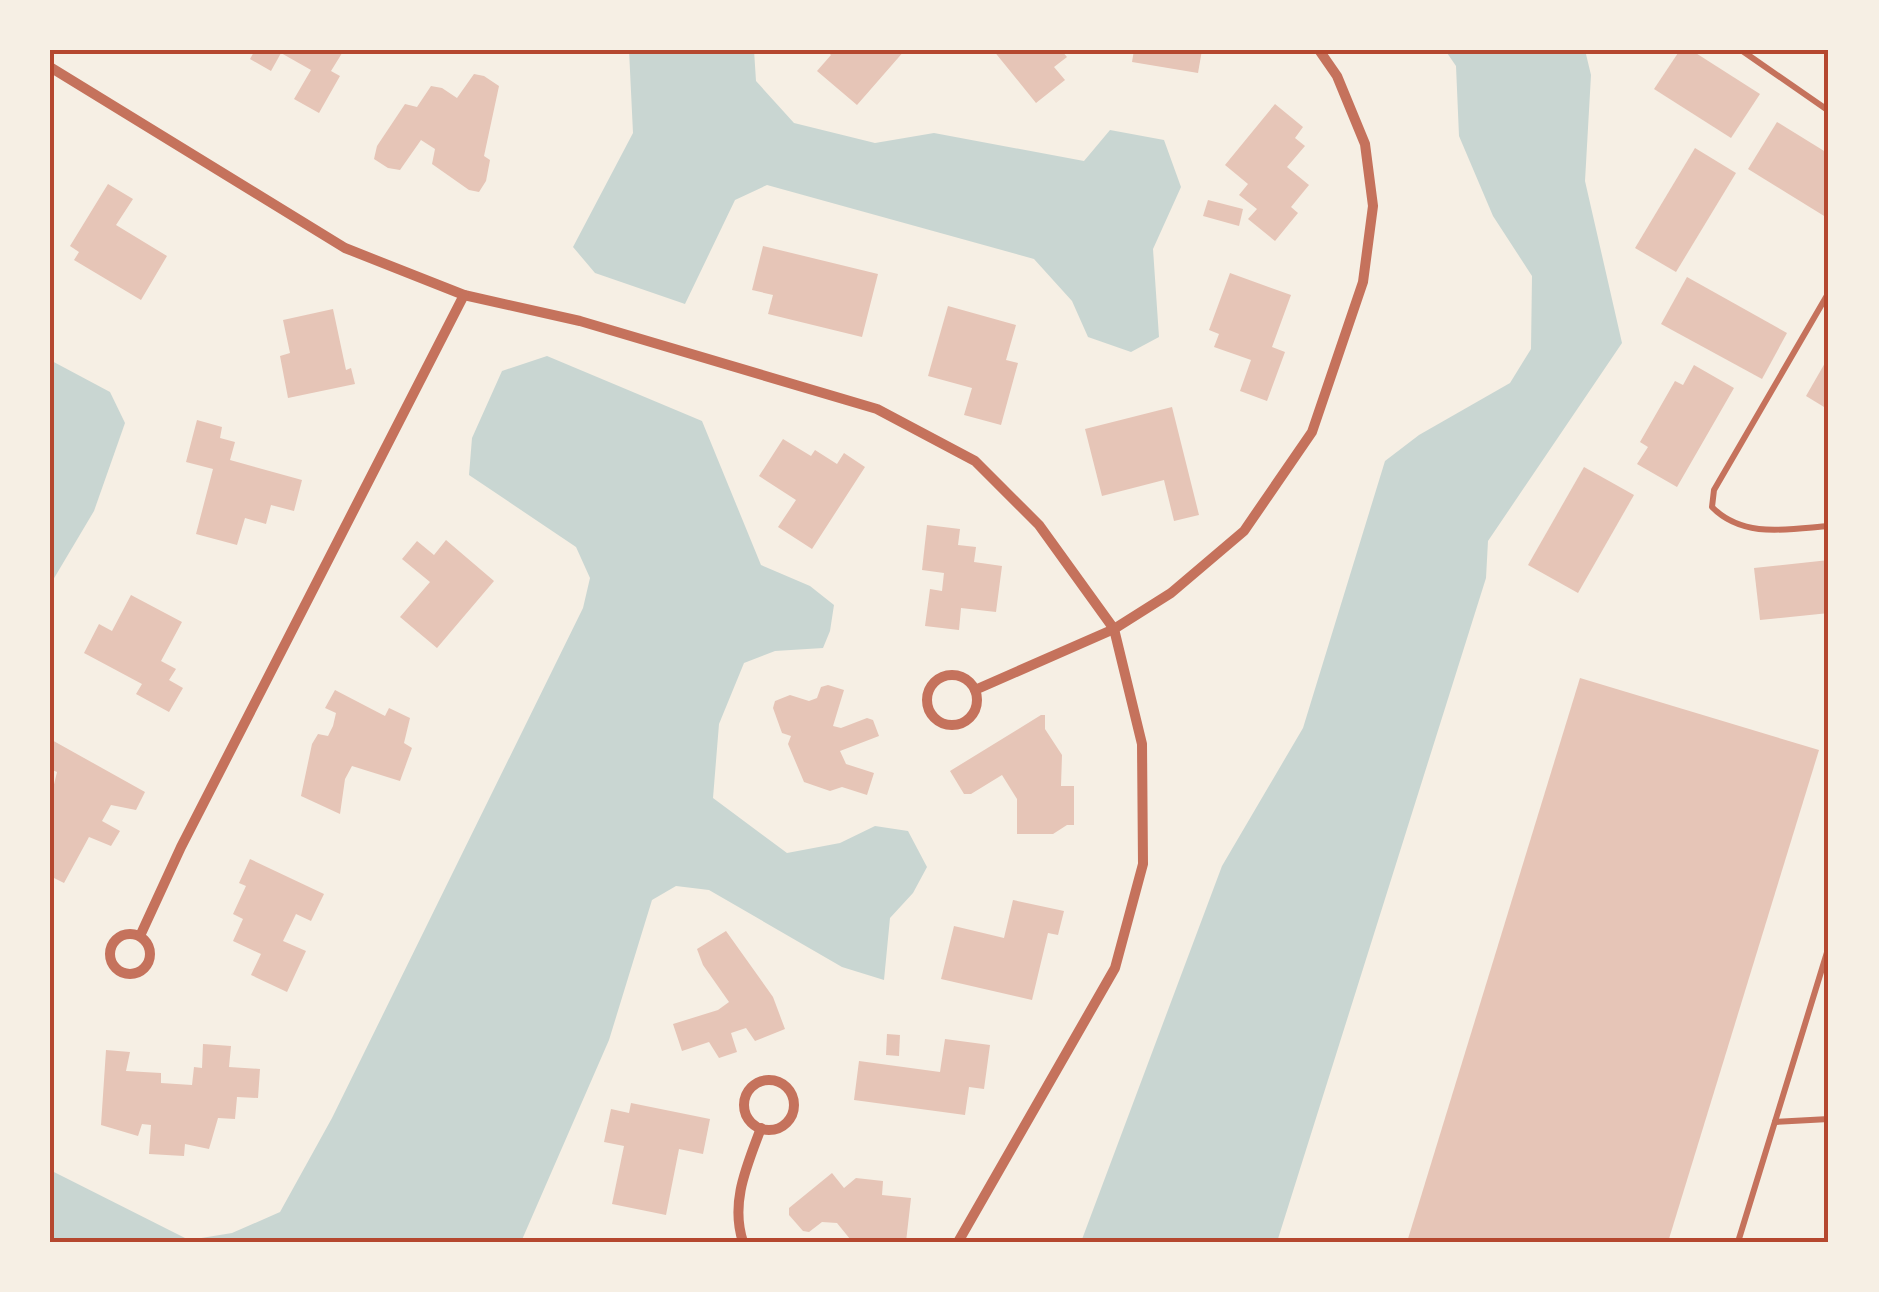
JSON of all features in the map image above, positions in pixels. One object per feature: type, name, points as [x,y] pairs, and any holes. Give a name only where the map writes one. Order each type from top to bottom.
[{"type":"street","points":[[976,690],[1114,629],[1171,593],[1244,531],[1312,432],[1363,282],[1374,206],[1366,144],[1338,76],[1319,50]]},
{"type":"street","points":[[50,67],[345,248],[464,295],[580,321],[877,409],[974,461],[1039,525],[1114,629],[1142,744],[1143,864],[1116,968],[958,1242]]},
{"type":"street","points":[[140,936],[181,848],[464,295]]},
{"type":"street","points":[[942,677],[962,677],[976,690],[976,710],[963,724],[943,724],[929,710],[928,691],[942,677]]},
{"type":"street","points":[[124,935],[140,936],[150,948],[149,963],[137,974],[121,973],[111,961],[112,945],[124,935]]},
{"type":"street","points":[[777,1081],[792,1094],[792,1113],[780,1127],[760,1128],[746,1116],[745,1096],[758,1082],[777,1081]]},
{"type":"street","points":[[742,1242],[738,1191],[760,1128]]},
{"type":"lane","points":[[1741,50],[1829,111]]},
{"type":"lane","points":[[1829,292],[1714,490],[1712,508],[1722,518],[1759,531],[1829,526]]},
{"type":"lane","points":[[1738,1242],[1829,946]]},
{"type":"lane","points":[[1775,1122],[1829,1119]]},
{"type":"shaded area","points":[[629,50],[754,50],[756,81],[794,123],[875,143],[934,133],[1084,161],[1110,130],[1164,140],[1181,187],[1153,249],[1159,337],[1131,352],[1088,337],[1072,301],[1034,259],[767,185],[735,200],[685,304],[595,273],[573,247],[633,133]]},
{"type":"shaded area","points":[[1445,50],[1585,50],[1591,75],[1585,181],[1622,343],[1488,541],[1486,578],[1277,1242],[1081,1242],[1222,866],[1303,728],[1385,461],[1419,435],[1510,383],[1531,349],[1532,276],[1493,216],[1459,136],[1456,66]]},
{"type":"shaded area","points":[[547,356],[702,421],[761,565],[810,586],[834,605],[823,648],[775,651],[744,663],[719,724],[713,798],[787,853],[840,843],[875,826],[908,831],[927,867],[913,893],[890,918],[884,980],[842,967],[709,890],[676,886],[652,900],[609,1040],[521,1242],[50,1242],[50,1170],[189,1240],[232,1233],[280,1212],[332,1118],[583,608],[590,578],[576,547],[469,475],[472,438],[502,371]]},
{"type":"shaded area","points":[[50,360],[110,392],[125,423],[94,511],[50,585]]},
{"type":"building","points":[[255,50],[344,50],[331,71],[340,76],[319,113],[294,99],[311,70],[281,53],[271,71],[250,59]]},
{"type":"building","points":[[826,50],[905,50],[857,105],[817,71],[831,55]]},
{"type":"building","points":[[993,50],[1061,50],[1067,57],[1054,67],[1065,80],[1036,103]]},
{"type":"building","points":[[1134,50],[1202,50],[1198,73],[1132,62]]},
{"type":"building","points":[[1680,50],[1691,50],[1760,94],[1731,138],[1654,89]]},
{"type":"building","points":[[474,74],[499,86],[484,156],[490,160],[486,181],[479,192],[469,190],[432,164],[435,149],[421,140],[400,170],[374,159],[377,146],[405,104],[417,107],[431,86],[457,98]]},
{"type":"building","points":[[1275,104],[1303,127],[1295,138],[1305,146],[1287,167],[1309,185],[1291,207],[1298,213],[1275,241],[1248,219],[1257,209],[1239,195],[1248,184],[1225,165]]},
{"type":"building","points":[[1777,122],[1829,154],[1829,219],[1748,169]]},
{"type":"building","points":[[1695,148],[1736,173],[1676,272],[1635,248]]},
{"type":"building","points":[[108,184],[133,199],[116,225],[167,256],[141,300],[74,260],[79,252],[70,246]]},
{"type":"building","points":[[1208,200],[1243,209],[1239,226],[1203,216]]},
{"type":"building","points":[[763,246],[878,274],[862,337],[768,314],[773,295],[752,290]]},
{"type":"building","points":[[1230,273],[1291,295],[1272,347],[1285,352],[1267,401],[1240,391],[1251,360],[1214,347],[1219,334],[1209,330]]},
{"type":"building","points":[[1687,277],[1787,333],[1762,379],[1661,324]]},
{"type":"building","points":[[948,306],[1016,325],[1006,360],[1018,363],[1001,425],[964,415],[972,388],[928,376]]},
{"type":"building","points":[[333,309],[346,370],[351,368],[355,384],[288,398],[280,356],[290,353],[283,320]]},
{"type":"building","points":[[1829,356],[1829,410],[1806,396]]},
{"type":"building","points":[[1694,365],[1734,388],[1677,487],[1637,464],[1648,447],[1640,442],[1675,381],[1683,385]]},
{"type":"building","points":[[1172,407],[1199,515],[1174,521],[1164,480],[1102,496],[1085,429]]},
{"type":"building","points":[[197,420],[222,427],[220,438],[235,442],[230,460],[302,480],[294,511],[271,505],[266,524],[245,518],[237,545],[196,534],[213,469],[186,462]]},
{"type":"building","points":[[783,439],[811,456],[815,450],[837,464],[844,453],[865,467],[812,549],[778,527],[796,500],[759,476]]},
{"type":"building","points":[[1584,467],[1634,495],[1578,593],[1528,565]]},
{"type":"building","points":[[927,525],[960,529],[958,545],[976,547],[974,562],[1002,566],[996,612],[961,608],[959,630],[925,626],[930,589],[942,591],[944,573],[922,570]]},
{"type":"building","points":[[446,540],[494,581],[437,648],[400,617],[430,582],[402,559],[417,541],[434,555]]},
{"type":"building","points":[[1829,560],[1829,613],[1760,620],[1754,568]]},
{"type":"building","points":[[131,595],[182,622],[161,661],[176,669],[169,680],[183,688],[169,712],[136,694],[142,684],[84,653],[99,624],[112,631]]},
{"type":"building","points":[[1580,678],[1819,750],[1668,1242],[1407,1242]]},
{"type":"building","points":[[821,687],[844,690],[833,726],[841,728],[867,718],[873,720],[879,736],[840,751],[846,764],[874,773],[867,795],[842,787],[830,791],[804,782],[788,744],[791,736],[782,733],[773,708],[775,701],[790,695],[809,701],[817,698]]},
{"type":"building","points":[[335,690],[385,716],[389,708],[410,718],[404,743],[412,748],[400,781],[352,766],[345,779],[340,814],[301,796],[312,744],[318,734],[328,736],[333,726],[336,713],[325,708]]},
{"type":"building","points":[[1045,715],[1045,729],[1062,755],[1061,786],[1074,786],[1074,825],[1053,834],[1017,834],[1017,799],[1002,775],[971,794],[964,794],[950,771]]},
{"type":"building","points":[[50,739],[145,792],[136,810],[111,805],[102,821],[120,831],[111,846],[89,837],[64,883],[50,876],[50,801],[57,772],[50,769]]},
{"type":"building","points":[[250,859],[324,894],[311,921],[296,914],[283,941],[306,951],[287,992],[251,975],[261,954],[233,941],[243,919],[233,914],[246,886],[239,883]]},
{"type":"building","points":[[1013,900],[1064,911],[1058,935],[1048,933],[1032,1000],[941,979],[954,926],[1004,938]]},
{"type":"building","points":[[726,931],[773,997],[785,1029],[755,1041],[746,1028],[731,1033],[737,1052],[719,1058],[709,1042],[682,1051],[673,1024],[718,1010],[729,1002],[703,965],[697,949]]},
{"type":"building","points":[[887,1034],[900,1035],[899,1056],[886,1055]]},
{"type":"building","points":[[945,1039],[990,1045],[984,1089],[969,1087],[965,1115],[854,1100],[859,1061],[940,1072]]},
{"type":"building","points":[[203,1044],[231,1046],[229,1067],[260,1069],[258,1098],[237,1097],[235,1119],[218,1118],[209,1149],[185,1144],[184,1156],[149,1154],[151,1125],[142,1124],[138,1136],[101,1125],[106,1050],[130,1052],[126,1071],[161,1073],[161,1083],[192,1085],[194,1067],[202,1068]]},
{"type":"building","points":[[631,1103],[710,1119],[703,1154],[679,1149],[666,1215],[612,1204],[624,1146],[604,1142],[611,1109],[629,1113]]},
{"type":"building","points":[[832,1173],[844,1188],[856,1178],[883,1181],[882,1195],[911,1198],[906,1242],[850,1239],[837,1223],[822,1222],[809,1232],[803,1231],[789,1215],[789,1208]]}]
